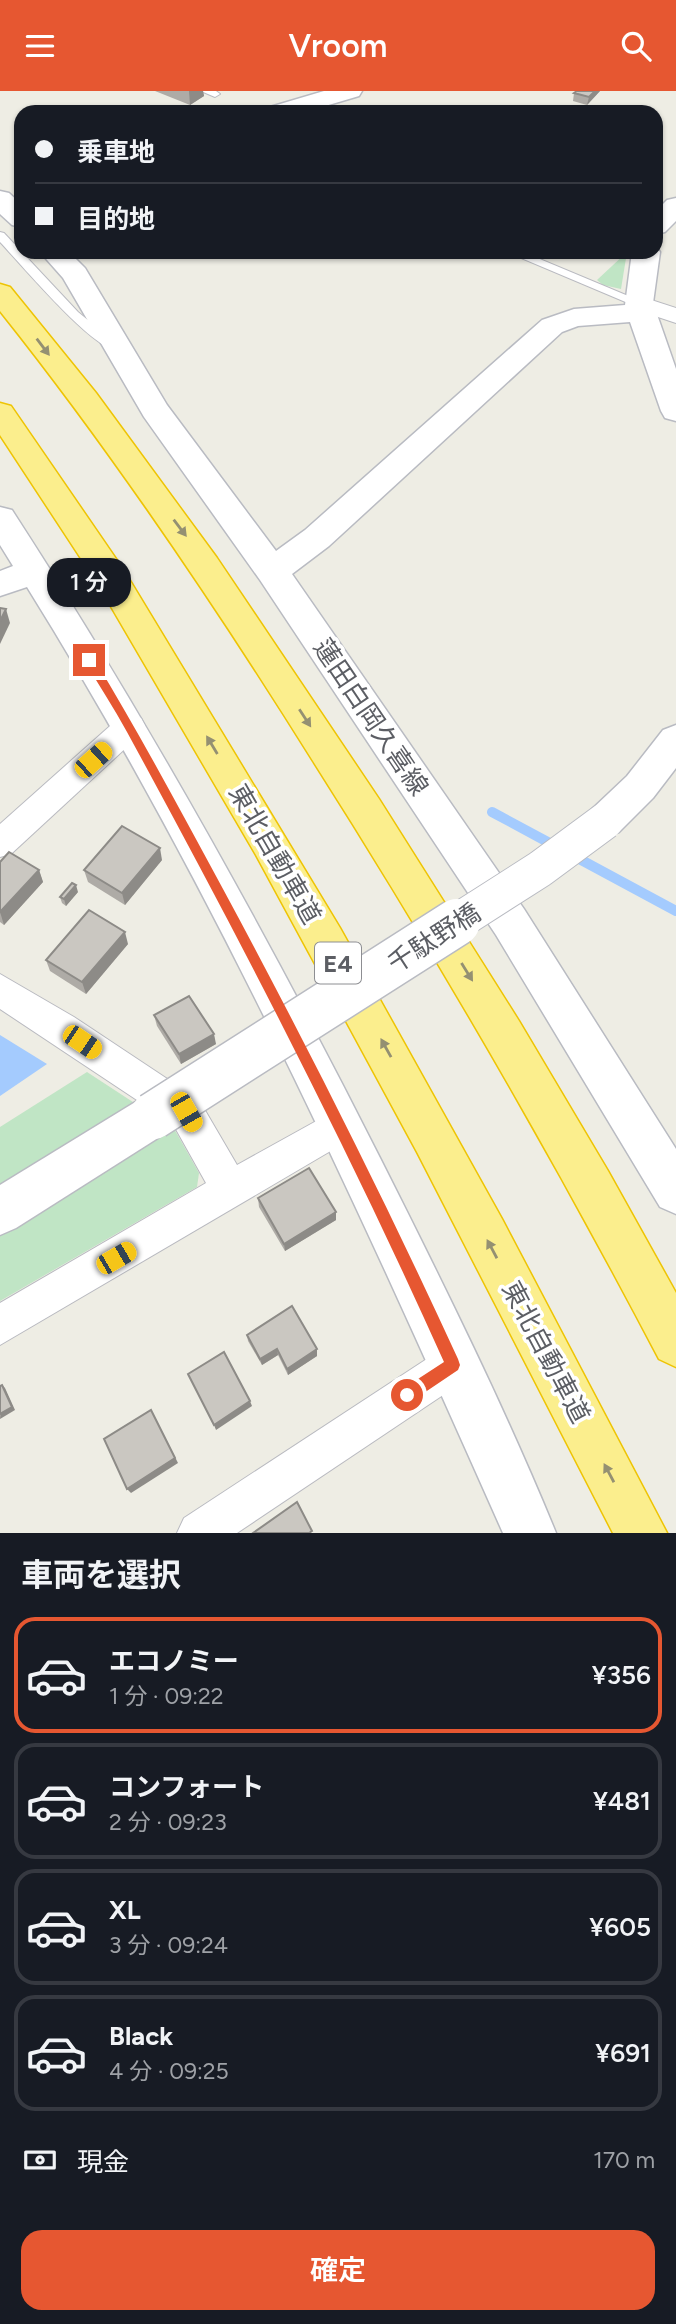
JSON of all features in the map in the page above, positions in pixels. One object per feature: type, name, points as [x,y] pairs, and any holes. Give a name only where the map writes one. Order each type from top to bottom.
[{"type":"highway","points":[[0,293],[188,540],[356,795],[487,1003],[676,1342]]},
{"type":"highway","name":"東北自動車道","points":[[0,413],[24,445],[142,629],[265,834],[409,1089],[641,1533]]},
{"type":"street","points":[[304,105],[350,91]]},
{"type":"street","points":[[0,199],[14,212]]},
{"type":"street","points":[[663,219],[676,206]]},
{"type":"street","name":"蓮田白岡久喜線","points":[[61,259],[75,274],[155,409],[272,571],[510,922],[676,1191]]},
{"type":"street","points":[[645,259],[640,307],[676,411]]},
{"type":"street","points":[[272,571],[317,538],[552,326],[574,319],[640,307],[676,316]]},
{"type":"street","points":[[0,518],[18,578],[130,726],[258,965],[397,1241],[530,1533]]},
{"type":"street","points":[[0,844],[130,726]]},
{"type":"street","name":"千駄野橋","points":[[0,1212],[541,869],[605,821],[640,787],[676,740]]},
{"type":"street","points":[[0,991],[62,1028],[186,1112],[231,1190]]},
{"type":"street","points":[[0,1325],[338,1126]]},
{"type":"street","points":[[199,1533],[453,1365]]},
{"type":"lane","points":[[0,235],[14,250]]},
{"type":"lane","points":[[22,259],[74,316],[122,355]]},
{"type":"lane","points":[[529,259],[640,307]]},
{"type":"green space","points":[[620,259],[626,259],[621,289],[603,285],[597,280]]},
{"type":"green space","points":[[87,1072],[139,1106],[0,1194],[0,1127]]},
{"type":"green space","points":[[172,1125],[199,1173],[197,1187],[0,1301],[0,1236]]},
{"type":"water","points":[[0,1035],[47,1064],[0,1096]]},
{"type":"building","points":[[595,91],[589,97],[574,93]]},
{"type":"building","points":[[0,608],[6,609],[0,621]]},
{"type":"building","points":[[122,826],[160,848],[122,893],[84,870]]},
{"type":"building","points":[[9,852],[39,870],[0,912],[0,862]]},
{"type":"building","points":[[72,883],[76,885],[64,899],[60,897]]},
{"type":"building","points":[[89,910],[125,932],[82,982],[46,960]]},
{"type":"building","points":[[189,996],[214,1034],[179,1054],[154,1015]]},
{"type":"building","points":[[309,1168],[336,1212],[284,1244],[258,1198]]},
{"type":"building","points":[[292,1306],[317,1349],[287,1369],[277,1349],[260,1359],[247,1335]]},
{"type":"building","points":[[224,1352],[250,1401],[214,1425],[188,1374]]},
{"type":"building","points":[[2,1385],[12,1407],[0,1414],[0,1386]]},
{"type":"building","points":[[151,1410],[175,1458],[127,1489],[104,1439]]},
{"type":"building","points":[[297,1502],[312,1531],[253,1533]]},
{"type":"waterway","points":[[492,812],[557,847]]},
{"type":"waterway","points":[[572,855],[676,911]]},
{"type":"route","points":[[89,660],[130,726],[258,965],[397,1241],[453,1365],[407,1395]]}]
